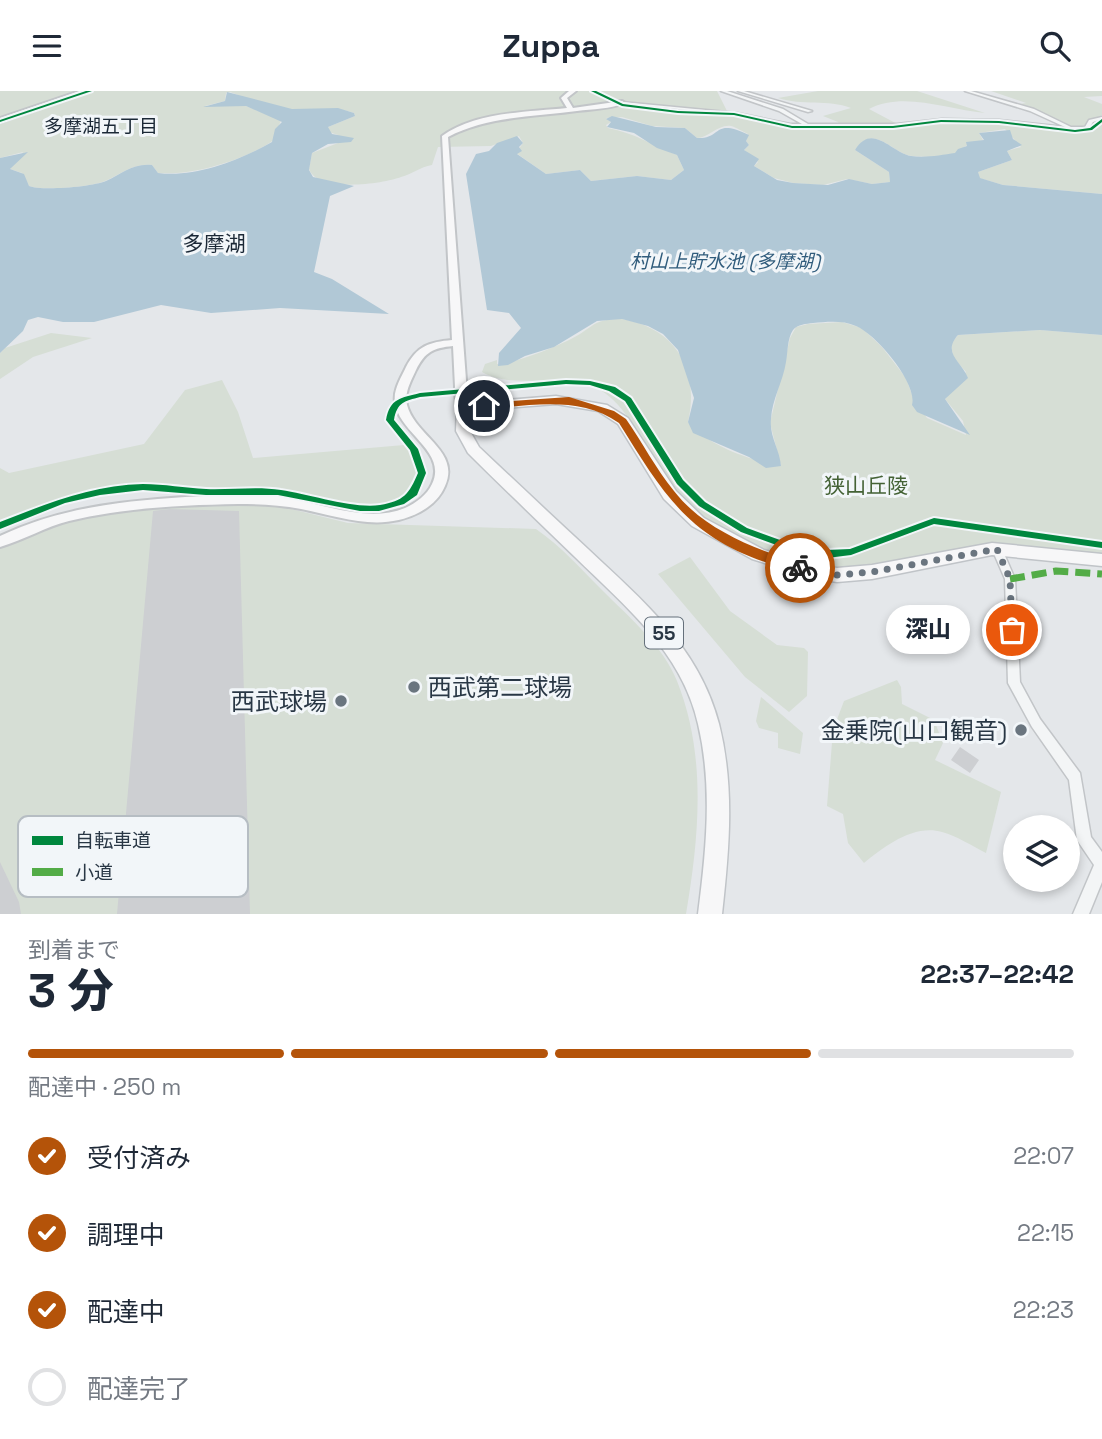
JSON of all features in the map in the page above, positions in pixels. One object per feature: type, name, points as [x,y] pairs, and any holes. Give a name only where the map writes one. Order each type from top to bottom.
[{"type":"main road","points":[[462,415],[484,406],[555,400],[602,408],[622,421],[670,495],[698,522],[758,555],[812,571],[837,575],[872,572],[997,549],[1102,560]]},
{"type":"main road","name":"55","points":[[462,415],[465,437],[473,450],[661,630],[695,683],[715,751],[720,790],[710,914]]},
{"type":"street","points":[[0,120],[83,91]]},
{"type":"street","points":[[570,110],[564,99],[573,91]]},
{"type":"street","points":[[616,91],[613,94],[623,100],[622,103]]},
{"type":"street","points":[[723,91],[781,110],[806,124]]},
{"type":"street","points":[[740,91],[810,111]]},
{"type":"street","points":[[938,91],[946,91]]},
{"type":"street","points":[[967,91],[1035,112],[1074,129]]},
{"type":"street","points":[[462,415],[445,136],[454,131],[494,121],[622,103],[737,114],[785,124],[897,125],[942,120],[991,120],[1074,129],[1086,128],[1092,121],[1102,118]]},
{"type":"street","points":[[0,542],[60,516],[117,506],[257,500],[296,503],[368,520],[411,511],[435,492],[441,483],[443,467],[436,453],[403,411],[401,394],[420,351],[429,345],[456,343]]},
{"type":"street","points":[[997,549],[1010,579],[1014,683],[1036,723],[1075,778],[1084,840],[1101,863],[1081,914]]},
{"type":"green space","points":[[0,91],[717,91],[729,115],[787,127],[841,127],[838,122],[823,116],[851,108],[778,98],[818,91],[917,91],[985,113],[911,102],[883,104],[869,109],[903,127],[942,122],[1002,122],[1066,131],[1093,131],[1102,123],[1102,194],[1003,185],[979,178],[978,172],[1012,160],[1007,151],[1021,147],[1005,129],[979,133],[983,140],[968,145],[953,155],[942,156],[912,156],[883,141],[869,139],[855,150],[889,172],[890,182],[872,184],[847,179],[823,185],[793,183],[774,178],[754,166],[758,162],[744,150],[749,145],[746,141],[748,134],[733,127],[722,127],[697,138],[685,128],[652,126],[622,117],[606,118],[611,122],[606,125],[677,155],[684,170],[671,180],[637,176],[591,181],[580,170],[546,174],[516,153],[523,143],[519,136],[491,146],[438,147],[432,165],[392,180],[366,184],[337,184],[315,177],[309,169],[312,153],[338,143],[338,135],[329,132],[328,127],[355,116],[354,113],[340,110],[291,109],[230,92],[226,93],[225,101],[205,106],[246,106],[281,120],[274,140],[234,160],[202,169],[158,173],[152,165],[145,165],[133,167],[99,183],[45,188],[29,186],[22,173],[10,169],[23,152],[0,158]]},
{"type":"green space","points":[[991,91],[1102,91],[1102,96],[1084,97],[1102,104],[1102,115],[1082,127],[1071,127],[1013,105],[1026,103]]},
{"type":"green space","name":"狭山丘陵","points":[[622,319],[657,332],[680,354],[690,385],[688,422],[697,431],[730,451],[781,466],[770,423],[790,338],[796,327],[842,322],[862,328],[882,347],[906,378],[914,400],[927,418],[966,435],[963,421],[945,399],[966,372],[953,357],[951,344],[958,335],[1040,330],[1102,335],[1102,560],[992,549],[872,572],[812,571],[698,522],[623,421],[626,415],[610,397],[592,386],[574,381],[499,379],[482,372],[485,364],[497,360],[497,364],[524,358],[571,339],[599,322]]},
{"type":"green space","points":[[51,333],[92,338],[33,357],[0,379],[0,353],[5,348]]},
{"type":"green space","points":[[222,380],[238,412],[253,458],[404,445],[412,450],[418,478],[414,490],[403,498],[379,506],[348,505],[297,492],[139,485],[70,497],[0,523],[0,468],[9,473],[144,444],[185,390]]},
{"type":"green space","name":"西武球場","points":[[222,504],[283,507],[348,523],[536,529],[571,558],[644,633],[663,656],[677,681],[693,738],[698,797],[686,914],[0,914],[0,548],[26,535],[80,517],[136,509]]},
{"type":"green space","points":[[690,557],[730,611],[777,645],[804,648],[808,652],[807,696],[789,712],[745,677],[658,574]]},
{"type":"green space","points":[[897,680],[901,687],[902,704],[934,720],[943,743],[935,760],[1001,792],[986,853],[948,834],[931,830],[910,834],[864,863],[848,843],[843,814],[827,806],[833,730],[844,701]]},
{"type":"green space","points":[[761,697],[803,733],[800,754],[778,748],[778,733],[759,728],[756,721]]},
{"type":"water","points":[[227,92],[292,109],[338,108],[354,113],[355,116],[328,127],[332,134],[354,138],[351,142],[328,144],[312,153],[309,170],[313,177],[354,186],[330,196],[314,272],[332,279],[389,314],[280,308],[211,313],[161,305],[94,322],[63,322],[38,317],[28,320],[23,331],[0,353],[0,158],[28,152],[10,169],[24,174],[29,186],[44,188],[99,183],[133,167],[145,165],[152,165],[158,173],[172,174],[217,166],[272,142],[275,129],[282,122],[246,106],[203,107],[225,101]]},
{"type":"water","name":"村山上貯水池 (多摩湖)","points":[[612,116],[656,127],[685,128],[697,138],[711,135],[723,128],[737,130],[749,135],[746,141],[749,145],[744,150],[759,159],[754,166],[777,180],[828,185],[849,179],[872,184],[890,182],[889,172],[855,150],[861,142],[868,139],[882,141],[911,156],[928,156],[955,153],[967,146],[966,142],[984,140],[979,133],[1010,130],[1013,139],[1022,145],[1007,151],[1012,160],[978,172],[980,178],[1003,185],[1102,194],[1102,335],[1040,330],[958,335],[952,352],[968,378],[945,399],[970,435],[917,412],[912,405],[909,385],[902,373],[884,349],[864,331],[840,322],[800,325],[793,330],[790,337],[785,369],[772,412],[772,431],[781,466],[766,468],[749,457],[693,433],[688,422],[694,398],[678,350],[663,334],[648,326],[622,319],[597,321],[554,347],[525,356],[508,365],[498,366],[499,353],[521,328],[509,313],[487,310],[466,174],[476,154],[489,151],[497,143],[517,136],[523,143],[519,147],[522,151],[517,154],[546,174],[580,170],[591,181],[637,176],[671,180],[684,170],[677,155],[657,148],[634,133],[607,127],[611,122],[606,119]]},
{"type":"building","points":[[153,511],[239,511],[247,816],[126,816]]},
{"type":"building","points":[[960,747],[979,760],[970,773],[951,760]]},
{"type":"building","points":[[248,841],[250,914],[117,914],[119,897],[248,897]]},
{"type":"building","points":[[0,862],[19,902],[21,914],[0,914]]},
{"type":"marked path","points":[[1010,579],[1056,571],[1102,574]]},
{"type":"cycle path","points":[[0,121],[90,91]]},
{"type":"cycle path","points":[[593,91],[622,105],[678,112],[734,114],[792,127],[893,127],[941,121],[999,122],[1075,131],[1091,129],[1102,120]]},
{"type":"cycle path","points":[[0,526],[63,501],[100,492],[143,487],[206,492],[278,492],[360,508],[379,508],[401,502],[414,493],[422,473],[414,449],[390,420],[392,409],[402,400],[420,395],[566,382],[590,383],[612,389],[628,400],[680,482],[702,504],[744,530],[801,551],[827,554],[851,552],[934,521],[1102,545]]},
{"type":"way so far","points":[[800,568],[837,575],[872,572],[997,549],[1010,579],[1012,630]]},
{"type":"place","name":"深山","points":[[1012,630]]},
{"type":"place","name":"西武第二球場","points":[[414,687]]},
{"type":"place","name":"西武球場","points":[[341,701]]},
{"type":"place","name":"金乗院(山口観音)","points":[[1021,730]]},
{"type":"district","name":"多摩湖五丁目","points":[[101,126]]},
{"type":"district","name":"多摩湖","points":[[214,243]]},
{"type":"route","points":[[484,406],[569,400],[593,405],[611,413],[622,421],[636,439],[670,495],[698,522],[758,555],[800,568]]}]
